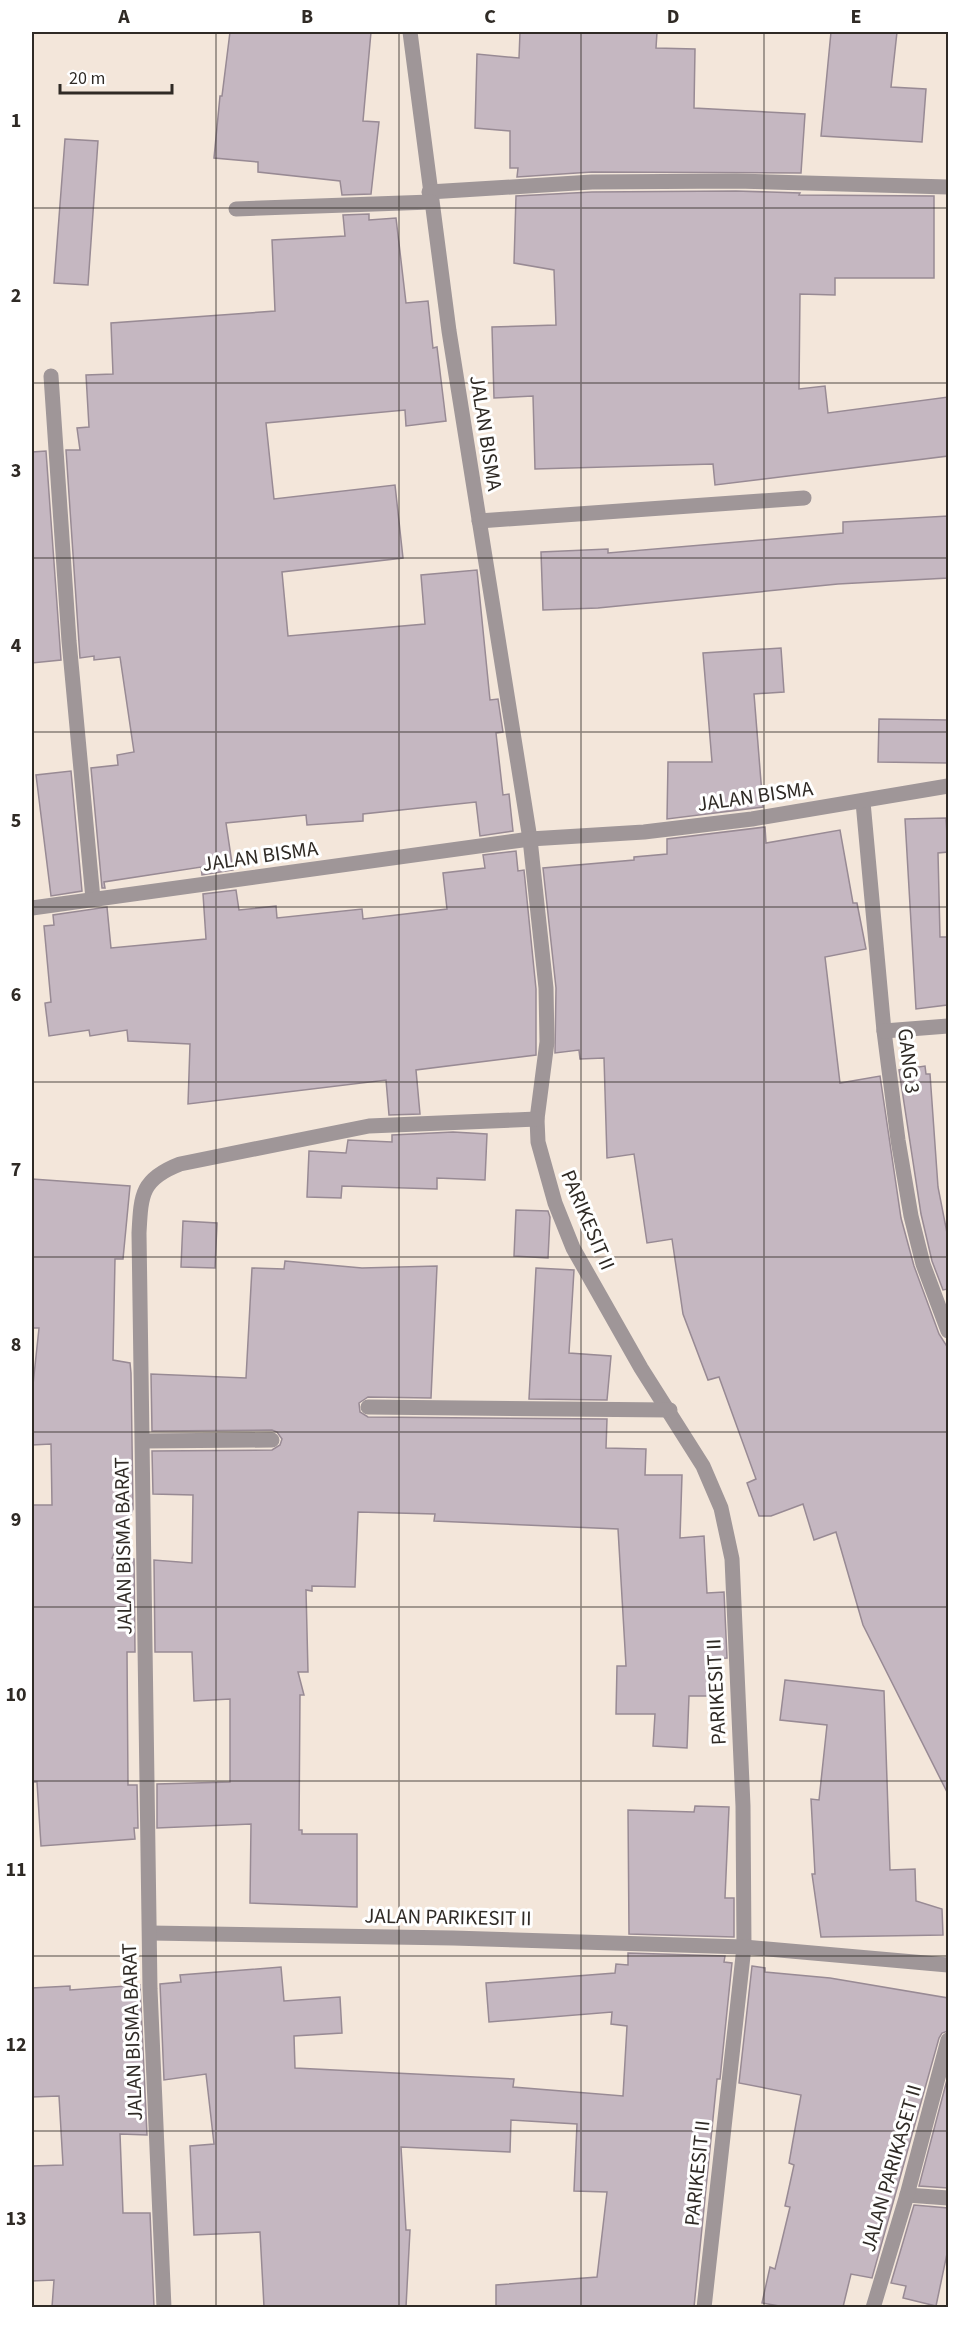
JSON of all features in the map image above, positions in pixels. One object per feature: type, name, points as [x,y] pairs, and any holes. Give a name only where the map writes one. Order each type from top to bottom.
[{"type":"street","name":"JALAN BISMA","points":[[410,32],[430,197],[530,839],[546,988],[547,1042],[537,1119]]},
{"type":"street","points":[[236,208],[430,197],[592,182],[736,181],[948,187]]},
{"type":"street","points":[[51,376],[69,641],[93,899]]},
{"type":"street","points":[[479,521],[804,498]]},
{"type":"street","name":"JALAN BISMA","points":[[32,908],[530,839],[644,832],[863,802],[948,786]]},
{"type":"street","name":"GANG 3","points":[[863,802],[884,1031],[911,1216],[922,1264],[947,1322]]},
{"type":"street","points":[[884,1031],[948,1026]]},
{"type":"street","name":"PARIKESIT II","points":[[537,1119],[538,1142],[544,1169],[573,1248],[641,1368],[670,1410],[703,1466],[721,1508],[732,1559],[743,1806],[744,1947],[704,2307]]},
{"type":"street","name":"JALAN BISMA BARAT","points":[[164,2307],[150,1989],[139,1233],[141,1200],[148,1183],[161,1172],[180,1164],[369,1126],[537,1119]]},
{"type":"street","points":[[368,1407],[670,1410]]},
{"type":"street","points":[[143,1441],[272,1440]]},
{"type":"street","name":"JALAN PARIKESIT II","points":[[150,1933],[453,1938],[744,1947],[948,1965]]},
{"type":"street","name":"JALAN PARIKASET II","points":[[873,2307],[907,2195],[948,2040]]},
{"type":"street","points":[[907,2195],[948,2198]]},
{"type":"building","points":[[230,32],[371,32],[363,121],[379,122],[371,194],[342,195],[340,181],[258,172],[258,162],[214,158],[220,96],[222,96]]},
{"type":"building","points":[[520,32],[657,32],[656,48],[695,49],[694,108],[805,114],[801,173],[592,172],[517,177],[518,168],[510,168],[510,131],[475,128],[477,54],[519,58]]},
{"type":"building","points":[[831,32],[897,32],[891,87],[926,89],[922,142],[821,136]]},
{"type":"building","points":[[65,139],[98,141],[88,285],[54,283]]},
{"type":"building","points":[[592,192],[800,193],[799,195],[934,196],[934,278],[835,278],[835,295],[800,294],[799,389],[825,386],[828,413],[948,397],[948,456],[715,485],[713,464],[535,469],[533,396],[494,398],[492,327],[556,325],[554,270],[514,263],[516,196]]},
{"type":"building","points":[[369,214],[369,220],[396,218],[406,303],[428,301],[433,348],[437,347],[446,421],[406,426],[405,410],[266,423],[274,499],[395,485],[403,558],[282,572],[288,636],[425,624],[421,575],[477,570],[490,700],[498,699],[503,732],[496,733],[503,795],[509,794],[513,831],[480,836],[476,802],[363,814],[363,821],[307,825],[306,815],[226,823],[233,870],[202,875],[201,867],[104,882],[105,888],[102,888],[91,768],[118,765],[117,755],[134,752],[120,657],[94,660],[94,656],[80,658],[66,450],[80,450],[77,428],[89,427],[86,375],[113,374],[111,323],[275,311],[272,240],[345,236],[343,215]]},
{"type":"building","points":[[46,451],[61,660],[32,663],[32,452]]},
{"type":"building","points":[[948,516],[948,578],[838,584],[598,608],[543,610],[541,552],[608,549],[608,553],[843,533],[843,522]]},
{"type":"building","points":[[781,648],[784,692],[754,694],[763,807],[667,819],[668,762],[712,762],[703,653]]},
{"type":"building","points":[[879,719],[948,720],[948,763],[878,762]]},
{"type":"building","points":[[71,771],[82,891],[51,896],[36,775]]},
{"type":"building","points":[[946,818],[948,852],[938,853],[940,937],[947,937],[947,1005],[916,1009],[905,819]]},
{"type":"building","points":[[765,827],[766,843],[840,830],[853,903],[857,903],[866,949],[825,957],[840,1083],[880,1076],[901,1218],[914,1266],[939,1334],[948,1348],[948,1794],[863,1625],[836,1532],[814,1540],[803,1504],[771,1516],[759,1516],[747,1483],[756,1479],[719,1377],[708,1380],[683,1314],[672,1239],[647,1243],[634,1154],[607,1158],[604,1058],[580,1059],[579,1050],[555,1053],[556,988],[543,868],[634,860],[634,857],[667,854],[667,839]]},
{"type":"building","points":[[516,851],[518,871],[524,870],[536,989],[536,1055],[416,1070],[420,1114],[389,1115],[386,1080],[188,1104],[190,1044],[128,1041],[127,1030],[90,1036],[89,1030],[49,1036],[45,1003],[51,1002],[44,926],[54,925],[53,915],[107,907],[111,948],[206,939],[203,894],[236,890],[239,910],[276,906],[277,918],[362,909],[363,919],[447,909],[443,873],[485,868],[483,855]]},
{"type":"building","points":[[925,1066],[926,1074],[930,1074],[938,1187],[948,1238],[948,1289],[943,1290],[932,1261],[921,1214],[899,1070]]},
{"type":"building","points":[[453,1132],[487,1134],[485,1180],[437,1178],[437,1189],[342,1186],[341,1198],[307,1197],[309,1151],[346,1153],[348,1140],[392,1142],[392,1135]]},
{"type":"building","points":[[32,1179],[130,1186],[123,1259],[115,1259],[113,1360],[130,1363],[133,1509],[112,1558],[134,1559],[135,1652],[127,1652],[128,1785],[137,1785],[138,1828],[134,1828],[135,1839],[41,1846],[37,1782],[32,1782],[33,1505],[52,1505],[51,1444],[32,1445],[32,1394],[39,1328],[33,1328]]},
{"type":"building","points":[[516,1210],[548,1211],[550,1217],[548,1258],[514,1256]]},
{"type":"building","points":[[183,1221],[217,1223],[215,1268],[181,1267]]},
{"type":"building","points":[[285,1261],[362,1268],[437,1266],[431,1398],[368,1397],[359,1403],[360,1412],[368,1417],[607,1419],[606,1448],[646,1449],[645,1475],[682,1475],[680,1538],[704,1536],[707,1593],[724,1592],[727,1658],[712,1659],[712,1696],[689,1696],[687,1748],[653,1746],[655,1714],[616,1714],[617,1666],[626,1666],[618,1529],[434,1521],[435,1514],[358,1512],[355,1587],[312,1586],[312,1591],[306,1590],[308,1672],[298,1672],[304,1695],[300,1695],[299,1830],[302,1830],[302,1834],[357,1834],[357,1907],[250,1903],[251,1824],[157,1828],[157,1784],[230,1782],[230,1699],[194,1701],[192,1652],[155,1652],[154,1560],[192,1563],[193,1495],[153,1494],[152,1451],[272,1450],[280,1445],[282,1439],[277,1432],[272,1430],[152,1431],[151,1374],[246,1378],[252,1268],[284,1269]]},
{"type":"building","points":[[536,1268],[574,1270],[569,1353],[611,1356],[607,1400],[529,1399]]},
{"type":"building","points":[[785,1680],[884,1691],[890,1870],[915,1869],[916,1901],[942,1909],[943,1935],[821,1937],[812,1874],[815,1874],[811,1799],[819,1800],[827,1725],[780,1720]]},
{"type":"building","points":[[695,1806],[729,1807],[725,1898],[734,1898],[734,1937],[629,1934],[628,1810],[694,1812]]},
{"type":"building","points":[[628,1953],[725,1956],[724,1962],[732,1963],[720,2079],[717,2079],[694,2307],[496,2307],[496,2285],[597,2277],[607,2192],[574,2191],[577,2124],[511,2120],[510,2152],[401,2147],[406,2230],[410,2230],[406,2307],[264,2307],[260,2232],[194,2235],[190,2146],[214,2144],[206,2074],[164,2080],[160,1984],[181,1982],[180,1975],[281,1967],[284,2001],[340,1997],[342,2033],[294,2036],[295,2068],[514,2079],[513,2087],[623,2096],[627,2026],[611,2024],[612,2012],[489,2022],[486,1983],[615,1973],[616,1964],[628,1965]]},
{"type":"building","points":[[752,1966],[765,1968],[765,1972],[830,1978],[948,1998],[948,2031],[942,2033],[939,2038],[872,2278],[851,2274],[843,2307],[785,2307],[762,2303],[770,2267],[775,2269],[790,2207],[785,2206],[794,2165],[789,2163],[801,2095],[739,2083]]},
{"type":"building","points":[[140,1985],[147,2135],[120,2134],[123,2213],[150,2213],[154,2307],[52,2307],[54,2280],[32,2281],[32,2166],[63,2165],[59,2096],[32,2097],[32,1988],[70,1986],[70,1990]]},
{"type":"building","points":[[948,2076],[948,2188],[919,2186]]},
{"type":"building","points":[[914,2205],[948,2208],[948,2249],[936,2306],[903,2298],[906,2286],[891,2283]]}]
